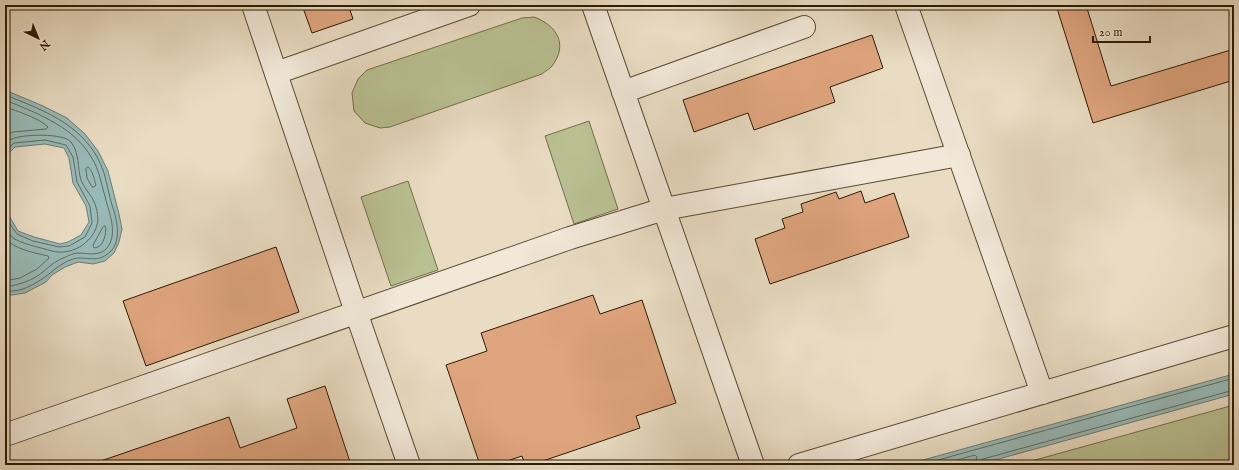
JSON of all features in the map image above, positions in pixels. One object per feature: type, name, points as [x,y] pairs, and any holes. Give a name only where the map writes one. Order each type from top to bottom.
[{"type":"street","points":[[253,5],[409,465]]},
{"type":"street","points":[[276,73],[469,5]]},
{"type":"street","points":[[593,5],[753,465]]},
{"type":"street","points":[[906,5],[1042,393]]},
{"type":"street","points":[[623,92],[804,27]]},
{"type":"street","points":[[5,435],[570,238],[664,209],[959,155]]},
{"type":"street","points":[[799,465],[1234,336]]},
{"type":"green space","points":[[534,17],[542,20],[554,30],[560,43],[557,58],[551,67],[542,74],[390,127],[380,128],[365,123],[354,111],[352,93],[358,79],[367,70],[522,18]]},
{"type":"green space","points":[[589,121],[618,209],[574,224],[545,136]]},
{"type":"green space","points":[[408,181],[438,270],[391,286],[361,197]]},
{"type":"green space","points":[[1234,405],[1234,465],[1017,465]]},
{"type":"water","points":[[5,90],[67,118],[85,134],[98,151],[108,171],[122,229],[119,242],[114,253],[105,261],[93,264],[78,262],[65,267],[52,275],[46,282],[25,293],[5,296],[5,209],[18,231],[60,244],[68,242],[81,235],[89,222],[86,206],[73,183],[69,158],[64,148],[45,144],[15,147],[5,157]]},
{"type":"water","points":[[1234,374],[1234,394],[977,465],[905,465]]},
{"type":"building","points":[[302,5],[364,5],[350,10],[353,19],[312,33]]},
{"type":"building","points":[[1056,5],[1086,5],[1111,86],[1234,49],[1234,80],[1093,123]]},
{"type":"building","points":[[872,35],[883,68],[830,87],[835,102],[754,130],[748,113],[694,132],[683,100]]},
{"type":"building","points":[[861,191],[865,203],[894,193],[909,237],[770,284],[755,239],[785,228],[782,219],[803,212],[801,204],[836,192],[839,199]]},
{"type":"building","points":[[276,247],[299,312],[146,366],[123,301]]},
{"type":"building","points":[[593,295],[600,314],[642,300],[676,403],[636,416],[640,428],[531,465],[525,465],[522,456],[495,465],[480,465],[446,365],[487,351],[481,333]]},
{"type":"building","points":[[325,386],[351,465],[89,465],[229,417],[240,448],[297,428],[287,399]]}]
